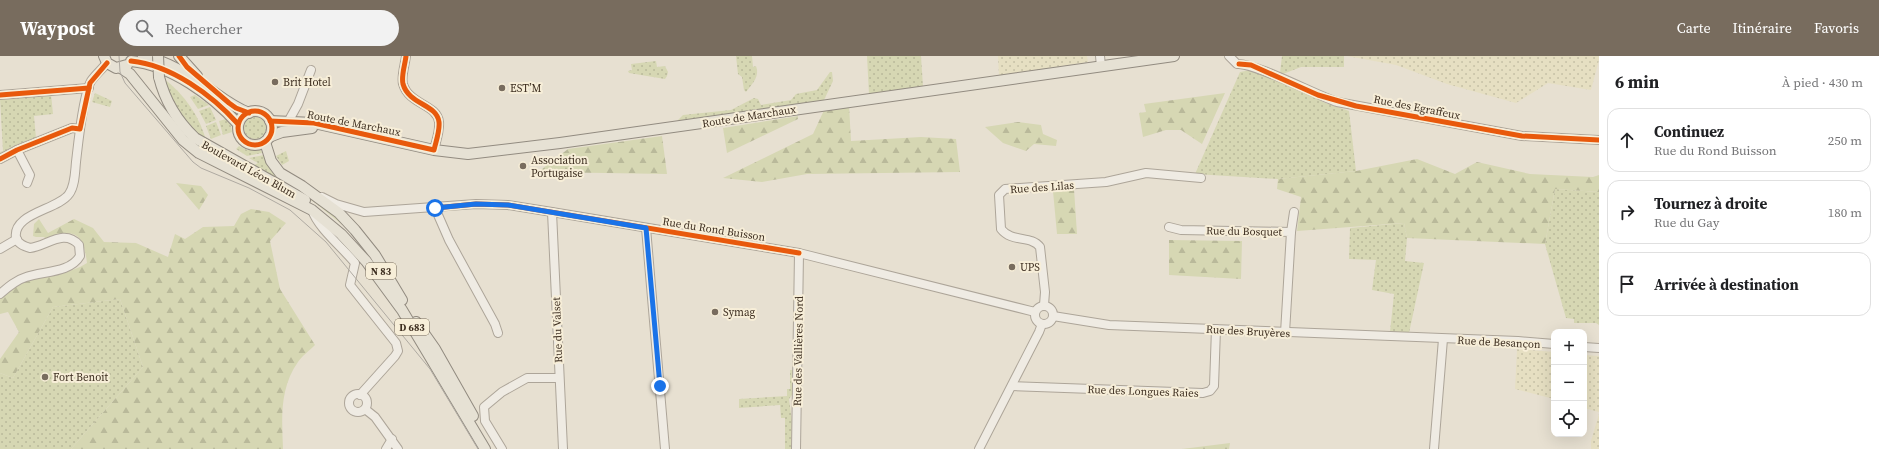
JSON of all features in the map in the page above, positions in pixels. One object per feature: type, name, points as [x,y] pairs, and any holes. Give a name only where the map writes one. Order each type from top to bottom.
[{"type":"main road","points":[[143,56],[159,60],[177,69],[236,108],[248,113]]},
{"type":"main road","points":[[154,56],[157,76]]},
{"type":"main road","points":[[157,76],[158,56]]},
{"type":"main road","points":[[179,56],[187,67],[229,103]]},
{"type":"main road","name":"Route de Marchaux","points":[[270,121],[314,123],[434,150],[468,154],[501,151],[1101,61],[1174,56]]},
{"type":"main road","points":[[106,60],[116,68],[121,68],[132,58],[180,78],[214,102],[238,124]]},
{"type":"main road","name":"D 683","points":[[121,68],[130,74],[183,140],[199,153],[312,210],[341,234],[366,261],[402,310],[485,449]]},
{"type":"main road","name":"Boulevard Léon Blum","points":[[157,76],[158,88],[170,114],[182,131],[202,147],[270,184],[312,210]]},
{"type":"main road","name":"Boulevard Léon Blum","points":[[157,76],[173,112],[195,138],[315,205],[346,229],[360,244],[402,299]]},
{"type":"main road","points":[[253,111],[263,114],[270,121],[271,132],[267,139],[256,145],[246,143],[239,133],[238,124],[244,115],[248,113],[253,111]]},
{"type":"main road","name":"Route de Marchaux","points":[[267,139],[282,132],[326,126]]},
{"type":"main road","name":"D 683","points":[[267,139],[271,161],[280,173],[302,186],[339,213],[375,255],[435,348],[492,449]]},
{"type":"street","points":[[406,56],[403,80],[408,94],[412,99],[434,112],[438,119],[439,128],[434,150]]},
{"type":"street","points":[[1229,56],[1237,64],[1238,60]]},
{"type":"street","points":[[0,294],[18,280],[66,267],[77,261],[80,256],[79,245],[72,238],[67,237],[61,237],[30,248],[20,244],[17,239],[18,228],[24,220],[58,204],[70,192],[75,174],[80,129],[89,88],[91,81],[106,60]]},
{"type":"street","name":"Rue des Egraffeux","points":[[1238,60],[1318,96],[1356,106],[1522,136],[1599,140]]},
{"type":"street","points":[[282,132],[294,127],[292,122],[311,70]]},
{"type":"street","points":[[0,95],[89,88]]},
{"type":"street","points":[[0,159],[72,128],[80,129]]},
{"type":"street","points":[[18,150],[30,175],[27,183]]},
{"type":"street","name":"Rue des Lilas","points":[[1044,305],[1045,292],[1040,247],[1033,242],[1009,237],[1001,229],[999,195],[1001,192],[1005,189],[1113,182],[1146,173],[1201,178]]},
{"type":"street","name":"Rue du Rond Buisson","points":[[302,186],[336,204],[364,212],[476,204],[500,204],[800,253],[1035,312]]},
{"type":"street","points":[[435,208],[448,240],[495,324],[498,333]]},
{"type":"street","points":[[312,210],[315,220],[343,248],[355,263],[350,285],[396,343],[398,351],[395,356],[360,395],[351,399],[350,406],[356,412],[361,412],[365,409],[367,401],[360,395]]},
{"type":"street","name":"Rue du Valset","points":[[552,212],[563,449]]},
{"type":"street","points":[[1291,232],[1294,212]]},
{"type":"street","name":"Rue du Bosquet","points":[[1169,227],[1181,230],[1291,232],[1285,332]]},
{"type":"street","points":[[646,228],[665,449]]},
{"type":"street","points":[[0,249],[17,239]]},
{"type":"street","name":"Rue des Vallières Nord","points":[[796,449],[800,253]]},
{"type":"street","points":[[1044,305],[1052,310],[1053,316],[1048,323],[1042,324],[1035,318],[1035,312],[1038,308],[1044,305]]},
{"type":"street","name":"Rue des Bruyères","points":[[1053,316],[1109,325],[1444,339]]},
{"type":"street","points":[[980,449],[1042,324]]},
{"type":"street","name":"Rue des Longues Raies","points":[[1012,386],[1203,393],[1210,391],[1214,386],[1216,329]]},
{"type":"street","points":[[1434,449],[1444,339]]},
{"type":"street","name":"Rue de Besançon","points":[[1444,339],[1551,344]]},
{"type":"street","points":[[1587,347],[1599,348]]},
{"type":"street","points":[[502,449],[485,421],[484,407],[502,392],[527,378],[559,378]]},
{"type":"street","points":[[365,409],[375,417],[398,449]]},
{"type":"street","points":[[386,449],[392,439]]},
{"type":"shaded area","points":[[998,56],[1087,56],[1088,62],[999,76]]},
{"type":"shaded area","points":[[1347,56],[1599,56],[1599,60],[1591,90],[1548,83],[1516,103],[1447,84],[1396,65]]},
{"type":"shaded area","points":[[1517,349],[1551,352],[1551,398],[1515,389]]},
{"type":"shaded area","points":[[1587,355],[1599,356],[1599,412],[1587,409]]},
{"type":"shaded area","points":[[1599,414],[1599,449],[1591,449],[1591,441]]},
{"type":"green space","points":[[736,56],[752,56],[753,67],[756,66],[757,73],[755,79],[746,92],[744,90],[742,77],[738,74]]},
{"type":"green space","points":[[867,56],[921,56],[923,87],[869,94]]},
{"type":"green space","points":[[1282,56],[1344,56],[1344,67],[1301,67],[1283,74],[1280,73]]},
{"type":"green space","points":[[656,61],[657,67],[665,66],[668,72],[665,79],[629,73],[628,71],[632,70],[631,64]]},
{"type":"green space","points":[[1251,70],[1326,103],[1349,111],[1356,171],[1278,179],[1195,174],[1240,72]]},
{"type":"green space","points":[[830,72],[832,72],[833,81],[824,100],[677,121],[683,115],[731,110],[754,98],[758,99],[761,105],[791,100],[796,94],[817,90]]},
{"type":"green space","points":[[163,78],[185,99],[191,107],[200,124],[207,144],[176,114]]},
{"type":"green space","points":[[95,93],[112,101],[110,107],[92,102]]},
{"type":"green space","points":[[1225,93],[1202,144],[1181,130],[1166,130],[1143,137],[1139,113],[1146,112],[1144,104]]},
{"type":"green space","points":[[51,94],[53,114],[34,116],[36,138],[0,155],[0,152],[3,151],[0,99]]},
{"type":"green space","points":[[195,95],[209,105],[198,109],[190,97]]},
{"type":"green space","points":[[849,105],[851,141],[921,137],[956,139],[960,172],[807,174],[762,182],[723,178],[813,134],[825,108]]},
{"type":"green space","points":[[210,107],[216,120],[206,124],[199,111]]},
{"type":"green space","points":[[798,116],[798,119],[727,153],[723,128]]},
{"type":"green space","points":[[251,117],[259,117],[266,124],[266,132],[259,139],[251,139],[244,132],[244,124]]},
{"type":"green space","points":[[226,119],[231,126],[232,132],[223,135],[219,121]]},
{"type":"green space","points":[[216,122],[221,135],[211,139],[206,126]]},
{"type":"green space","points":[[1018,122],[1041,125],[1043,134],[1057,140],[1056,146],[1034,144],[1026,151],[1003,143],[985,127]]},
{"type":"green space","points":[[662,136],[667,174],[541,172],[542,169],[568,149]]},
{"type":"green space","points":[[239,146],[247,150],[261,150],[262,153],[247,156],[236,149]]},
{"type":"green space","points":[[286,151],[289,161],[282,165],[276,156]]},
{"type":"green space","points":[[264,155],[268,165],[282,180],[320,201],[328,207],[344,226],[314,202],[250,167],[258,163],[249,158]]},
{"type":"green space","points":[[1417,159],[1455,174],[1477,162],[1530,174],[1593,177],[1599,175],[1599,192],[1555,189],[1545,244],[1407,238],[1404,223],[1297,231],[1301,197],[1277,189],[1278,179],[1356,171]]},
{"type":"green space","points":[[176,183],[201,186],[208,195],[199,210]]},
{"type":"green space","points":[[1074,189],[1077,234],[1057,234],[1053,191]]},
{"type":"green space","points":[[1555,189],[1599,192],[1599,325],[1596,323],[1574,323],[1574,319],[1566,318],[1545,244]]},
{"type":"green space","points":[[251,209],[269,212],[286,223],[270,241],[280,289],[315,345],[298,362],[288,383],[282,415],[283,449],[71,449],[143,367],[120,299],[53,307],[13,378],[0,373],[0,359],[19,332],[8,312],[0,314],[0,299],[14,288],[26,282],[37,278],[67,272],[87,263],[83,245],[76,235],[64,234],[46,239],[44,237],[36,237],[33,236],[34,224],[39,219],[48,233],[74,219],[93,228],[104,242],[136,243],[168,257],[175,234],[185,239],[203,227],[234,226],[241,214]]},
{"type":"green space","points":[[1404,223],[1407,238],[1405,261],[1424,263],[1409,333],[1390,332],[1394,294],[1372,290],[1376,260],[1349,259],[1350,228]]},
{"type":"green space","points":[[1169,240],[1242,241],[1241,279],[1169,275]]},
{"type":"green space","points":[[120,299],[143,367],[71,449],[0,449],[0,373],[13,378],[53,307]]},
{"type":"green space","points":[[790,370],[793,370],[792,395],[789,399],[792,421],[791,449],[785,449],[785,418],[781,418],[780,405],[739,408],[739,399],[787,396],[787,389],[790,389]]},
{"type":"green space","points":[[1230,443],[1229,449],[1182,449]]},
{"type":"tram line","points":[[119,56],[120,72],[125,83],[193,162],[201,168],[249,188],[290,210],[326,242],[430,369],[478,449]]},
{"type":"cycle path","points":[[179,56],[187,67],[229,103],[236,108],[249,113]]},
{"type":"cycle path","points":[[270,121],[314,123],[434,150],[439,122],[433,111],[416,101],[406,91],[402,78],[406,56]]},
{"type":"cycle path","points":[[131,61],[161,68],[190,83],[216,102],[238,124]]},
{"type":"cycle path","points":[[0,159],[17,150],[72,128],[80,129],[90,83],[107,63]]},
{"type":"cycle path","points":[[1239,64],[1251,65],[1318,95],[1356,106],[1522,136],[1599,140]]},
{"type":"cycle path","points":[[0,95],[89,88]]},
{"type":"cycle path","points":[[255,111],[261,112],[267,116],[271,122],[272,128],[271,134],[267,140],[261,144],[255,145],[249,144],[243,140],[239,134],[238,128],[239,122],[243,116],[249,112],[255,111]]},
{"type":"cycle path","points":[[435,208],[476,204],[508,205],[799,253]]},
{"type":"place","name":"Brit Hotel","points":[[275,82]]},
{"type":"place","name":"EST’M","points":[[502,88]]},
{"type":"place","name":"Association Portugaise","points":[[523,166]]},
{"type":"place","name":"UPS","points":[[1012,267]]},
{"type":"place","name":"Symag","points":[[715,312]]},
{"type":"place","name":"Fort Benoit","points":[[45,377]]},
{"type":"route","points":[[435,208],[476,204],[508,205],[646,228],[660,386]]}]
